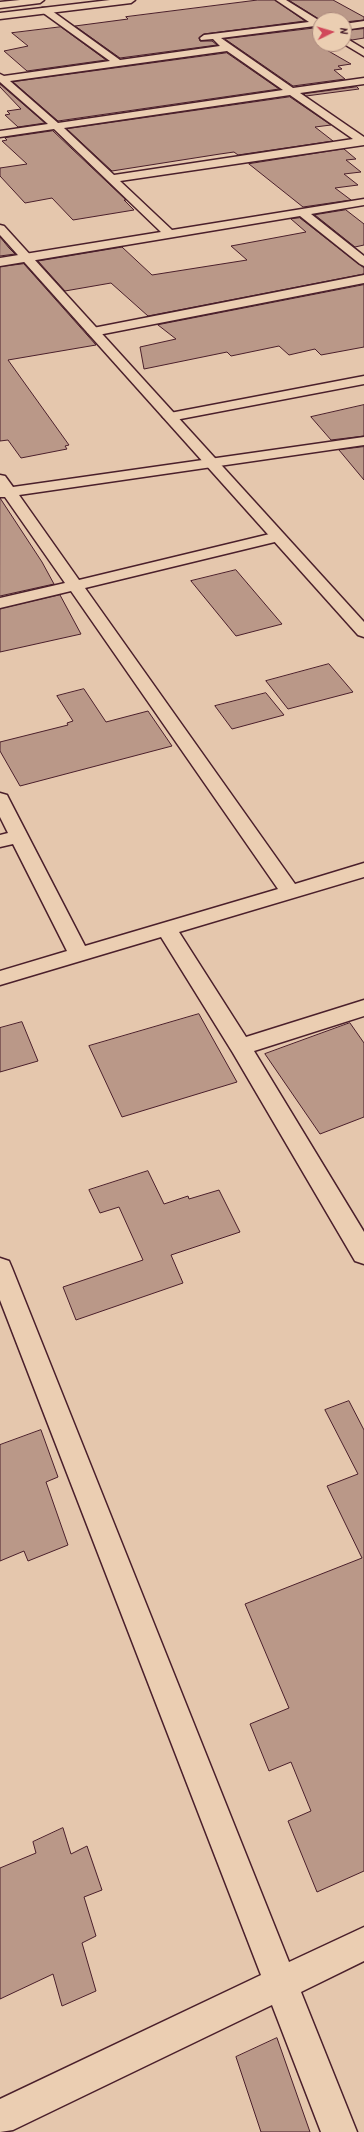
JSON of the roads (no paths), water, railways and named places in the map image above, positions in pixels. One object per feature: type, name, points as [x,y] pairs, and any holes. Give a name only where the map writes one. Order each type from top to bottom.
[{"type":"street","points":[[2,3],[40,0]]},
{"type":"street","points":[[0,16],[131,0]]},
{"type":"street","points":[[280,0],[312,20]]},
{"type":"street","points":[[2,3],[16,14]]},
{"type":"street","points":[[45,10],[118,63]]},
{"type":"street","points":[[352,26],[364,24]]},
{"type":"street","points":[[196,39],[312,25]]},
{"type":"street","points":[[212,37],[363,142]]},
{"type":"street","points":[[352,45],[364,53]]},
{"type":"street","points":[[1,78],[229,48]]},
{"type":"street","points":[[102,51],[115,49]]},
{"type":"street","points":[[1,78],[56,126],[170,234]]},
{"type":"street","points":[[0,134],[364,81]]},
{"type":"street","points":[[112,179],[363,142]]},
{"type":"street","points":[[0,262],[364,202]]},
{"type":"street","points":[[303,212],[364,262]]},
{"type":"street","points":[[1,232],[27,258],[364,632]]},
{"type":"street","points":[[93,332],[364,280]]},
{"type":"street","points":[[170,417],[364,380]]},
{"type":"street","points":[[291,892],[3,488],[212,464],[364,441]]},
{"type":"street","points":[[0,603],[278,537]]},
{"type":"street","points":[[0,799],[79,954]]},
{"type":"street","points":[[0,841],[20,836]]},
{"type":"street","points":[[0,978],[364,870]]},
{"type":"street","points":[[166,928],[241,1047],[364,1254]]},
{"type":"street","points":[[241,1047],[364,1008]]},
{"type":"street","points":[[0,1268],[339,2132]]},
{"type":"street","points":[[0,2117],[280,1982],[364,1944]]}]
